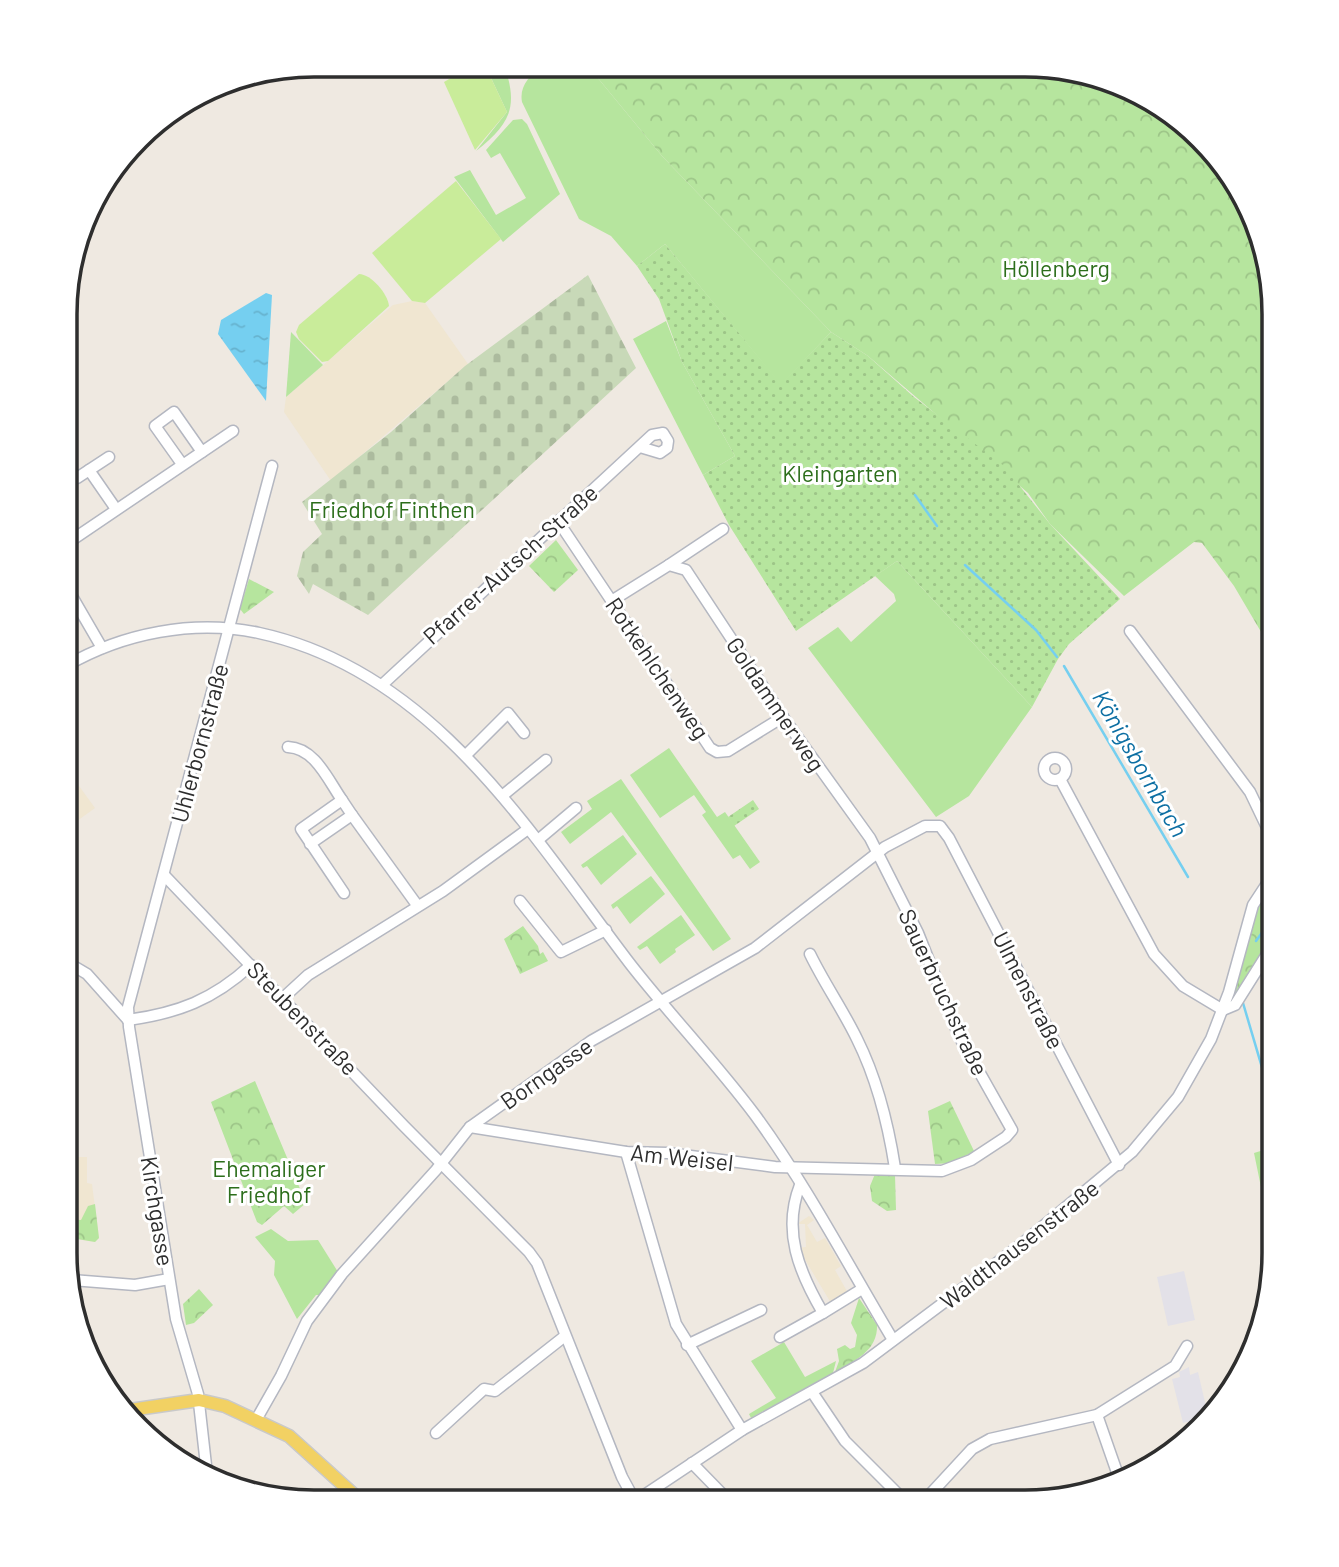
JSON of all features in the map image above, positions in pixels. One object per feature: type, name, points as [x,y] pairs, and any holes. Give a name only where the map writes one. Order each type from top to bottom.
[{"type":"main road","points":[[136,1409],[199,1400],[256,1420],[304,1447],[348,1489]]},
{"type":"street","points":[[183,464],[155,425],[174,412],[202,452]]},
{"type":"street","points":[[77,536],[233,431]]},
{"type":"street","name":"Pfarrer-Autsch-Straße","points":[[383,684],[640,447]]},
{"type":"street","points":[[77,478],[109,457]]},
{"type":"street","name":"Uhlerbornstraße","points":[[128,1020],[272,466]]},
{"type":"street","points":[[89,470],[116,509]]},
{"type":"street","name":"Rotkehlchenweg","points":[[558,521],[714,750],[728,751],[783,717]]},
{"type":"street","points":[[613,600],[723,529]]},
{"type":"street","name":"Goldammerweg","points":[[669,565],[686,570],[877,853]]},
{"type":"street","points":[[77,605],[102,648]]},
{"type":"street","points":[[77,660],[102,648],[157,632],[230,627],[278,637],[322,652],[383,684],[466,755],[502,796],[660,1002],[738,1093],[789,1167],[893,1340]]},
{"type":"street","points":[[1130,631],[1250,792],[1261,816]]},
{"type":"street","points":[[466,755],[508,713],[524,733]]},
{"type":"street","points":[[289,747],[300,747],[311,755],[416,905]]},
{"type":"street","points":[[502,796],[546,760]]},
{"type":"street","points":[[1060,779],[1154,954],[1183,986],[1223,1010],[1235,1005],[1261,966]]},
{"type":"street","points":[[342,800],[301,830],[344,893]]},
{"type":"street","points":[[538,840],[576,808]]},
{"type":"street","points":[[310,844],[352,815]]},
{"type":"street","name":"Borngasse","points":[[256,1420],[281,1376],[306,1321],[342,1274],[470,1127],[569,1055],[755,948],[877,853],[930,825]]},
{"type":"street","name":"Ulmenstraße","points":[[930,825],[940,826],[949,838],[1119,1165]]},
{"type":"street","points":[[283,998],[308,975],[416,905],[443,891],[528,829]]},
{"type":"street","name":"Sauerbruchstraße","points":[[877,853],[918,933],[960,1036],[1012,1130]]},
{"type":"street","name":"Steubenstraße","points":[[164,874],[529,1252],[628,1489]]},
{"type":"street","name":"Waldthausenstraße","points":[[654,1489],[742,1430],[863,1363],[1010,1253],[1119,1165],[1145,1139],[1178,1097],[1212,1039],[1253,905],[1261,892]]},
{"type":"street","points":[[520,901],[561,952],[606,930]]},
{"type":"street","points":[[810,954],[857,1039],[873,1077],[887,1123],[895,1168]]},
{"type":"street","points":[[77,968],[88,974],[128,1020],[173,1013],[186,1008],[234,981],[251,965]]},
{"type":"street","name":"Kirchgasse","points":[[128,1020],[169,1279],[178,1329],[199,1400],[206,1463]]},
{"type":"street","name":"Am Weisel","points":[[470,1127],[626,1153],[668,1153],[789,1167],[950,1170],[996,1143],[1012,1130]]},
{"type":"street","points":[[626,1153],[668,1301],[687,1345],[742,1430]]},
{"type":"street","points":[[800,1185],[793,1222],[794,1251],[802,1275],[823,1313]]},
{"type":"street","points":[[79,1281],[135,1285],[169,1279]]},
{"type":"street","points":[[780,1337],[862,1289]]},
{"type":"street","points":[[687,1345],[761,1310]]},
{"type":"street","points":[[436,1433],[484,1389],[495,1391],[565,1336]]},
{"type":"street","points":[[935,1489],[972,1449],[983,1442],[1097,1415],[1175,1366],[1187,1346]]},
{"type":"street","points":[[812,1392],[845,1441],[893,1489]]},
{"type":"street","points":[[1097,1415],[1117,1472]]},
{"type":"street","points":[[692,1463],[717,1489]]},
{"type":"shaded area","points":[[412,301],[425,303],[468,364],[331,481],[284,412],[286,397],[393,305]]},
{"type":"shaded area","points":[[77,783],[95,808],[77,821]]},
{"type":"shaded area","points":[[77,1157],[87,1157],[87,1183],[92,1184],[99,1238],[95,1242],[77,1239]]},
{"type":"shaded area","points":[[809,1216],[814,1220],[807,1225],[817,1242],[825,1238],[841,1266],[835,1270],[848,1293],[831,1303],[798,1248],[806,1247],[805,1224],[797,1224]]},
{"type":"shaded area","points":[[1184,1271],[1195,1320],[1168,1326],[1157,1277]]},
{"type":"shaded area","points":[[1189,1367],[1190,1375],[1198,1372],[1206,1406],[1191,1421],[1183,1423],[1172,1379],[1180,1377],[1179,1372]]},
{"type":"green space","points":[[451,78],[491,78],[507,112],[475,150],[444,82]]},
{"type":"green space","points":[[491,78],[507,78],[511,104],[504,123],[476,151],[507,112]]},
{"type":"green space","points":[[529,78],[598,78],[662,156],[831,332],[781,385],[665,244],[637,266],[611,236],[579,219],[522,102],[524,86]]},
{"type":"green space","name":"Höllenberg","points":[[598,78],[1056,79],[1116,95],[1169,126],[1193,146],[1230,196],[1244,223],[1260,283],[1262,633],[1234,586],[1202,543],[1194,542],[1124,596],[1050,524],[1028,493],[868,356],[831,332],[662,156]]},
{"type":"green space","points":[[522,119],[527,124],[560,194],[503,242],[454,177],[470,170],[496,215],[526,198],[500,153],[491,158],[486,150],[513,120]]},
{"type":"green space","points":[[456,181],[501,239],[425,303],[412,301],[372,253]]},
{"type":"green space","name":"Kleingarten","points":[[665,244],[781,384],[831,332],[868,356],[914,397],[1004,466],[1050,524],[1120,599],[1069,644],[1032,707],[897,561],[796,631],[729,525],[703,475],[735,456],[682,362],[659,299],[637,266]]},
{"type":"green space","points":[[359,274],[369,277],[378,286],[386,296],[389,306],[328,361],[322,362],[299,339],[296,332],[299,325]]},
{"type":"green space","name":"Friedhof Finthen","points":[[588,275],[636,368],[368,615],[313,584],[309,594],[297,576],[303,552],[322,534],[302,502],[391,432],[465,366]]},
{"type":"green space","points":[[666,321],[682,362],[735,456],[703,475],[633,339]]},
{"type":"green space","points":[[291,332],[323,365],[286,397]]},
{"type":"green space","points":[[556,540],[578,570],[554,592],[529,566]]},
{"type":"green space","points":[[897,561],[1032,707],[969,796],[936,817],[808,648],[838,627],[851,642],[896,601],[894,594],[875,576]]},
{"type":"green space","points":[[249,579],[274,592],[244,614],[240,609]]},
{"type":"green space","points":[[669,748],[717,817],[725,812],[760,862],[750,869],[740,855],[733,859],[702,815],[706,812],[694,795],[660,818],[630,775]]},
{"type":"green space","points":[[621,779],[731,939],[713,951],[611,812],[570,844],[561,832],[592,809],[587,801]]},
{"type":"green space","points":[[753,800],[759,809],[734,826],[728,817]]},
{"type":"green space","points":[[623,835],[637,854],[601,885],[587,866],[583,868],[581,865]]},
{"type":"green space","points":[[651,876],[665,894],[630,924],[617,906],[613,909],[611,905]]},
{"type":"green space","points":[[1261,898],[1261,952],[1232,1001]]},
{"type":"green space","points":[[681,915],[695,935],[660,964],[647,946],[640,950],[637,947]]},
{"type":"green space","points":[[523,926],[538,946],[540,954],[543,952],[548,961],[520,974],[504,939]]},
{"type":"green space","name":"Ehemaliger Friedhof","points":[[255,1081],[306,1203],[293,1214],[284,1206],[262,1225],[257,1222],[211,1102]]},
{"type":"green space","points":[[950,1101],[974,1151],[953,1163],[935,1164],[928,1111]]},
{"type":"green space","points":[[1261,1151],[1261,1188],[1254,1153]]},
{"type":"green space","points":[[875,1174],[895,1175],[896,1210],[887,1211],[872,1201],[870,1186]]},
{"type":"green space","points":[[95,1204],[99,1238],[95,1242],[77,1239],[77,1220],[81,1220],[88,1206]]},
{"type":"green space","points":[[271,1229],[288,1241],[318,1240],[338,1272],[323,1295],[316,1295],[297,1319],[274,1275],[275,1261],[255,1237]]},
{"type":"green space","points":[[199,1289],[213,1305],[194,1323],[186,1325],[183,1304]]},
{"type":"green space","points":[[859,1298],[877,1325],[874,1342],[864,1354],[835,1372],[839,1361],[837,1349],[845,1345],[850,1349],[855,1347],[857,1335],[851,1323]]},
{"type":"green space","points":[[784,1342],[805,1377],[836,1361],[833,1373],[751,1418],[749,1414],[776,1398],[751,1361]]},
{"type":"water","points":[[266,293],[272,295],[266,401],[218,334],[221,320]]},
{"type":"waterway","name":"Königsbornbach","points":[[915,495],[937,526]]},
{"type":"waterway","name":"Königsbornbach","points":[[965,565],[1036,630],[1057,657]]},
{"type":"waterway","name":"Königsbornbach","points":[[1064,666],[1188,877]]},
{"type":"waterway","name":"Königsbornbach","points":[[1256,941],[1261,934]]},
{"type":"waterway","name":"Königsbornbach","points":[[1243,1003],[1261,1065]]}]
